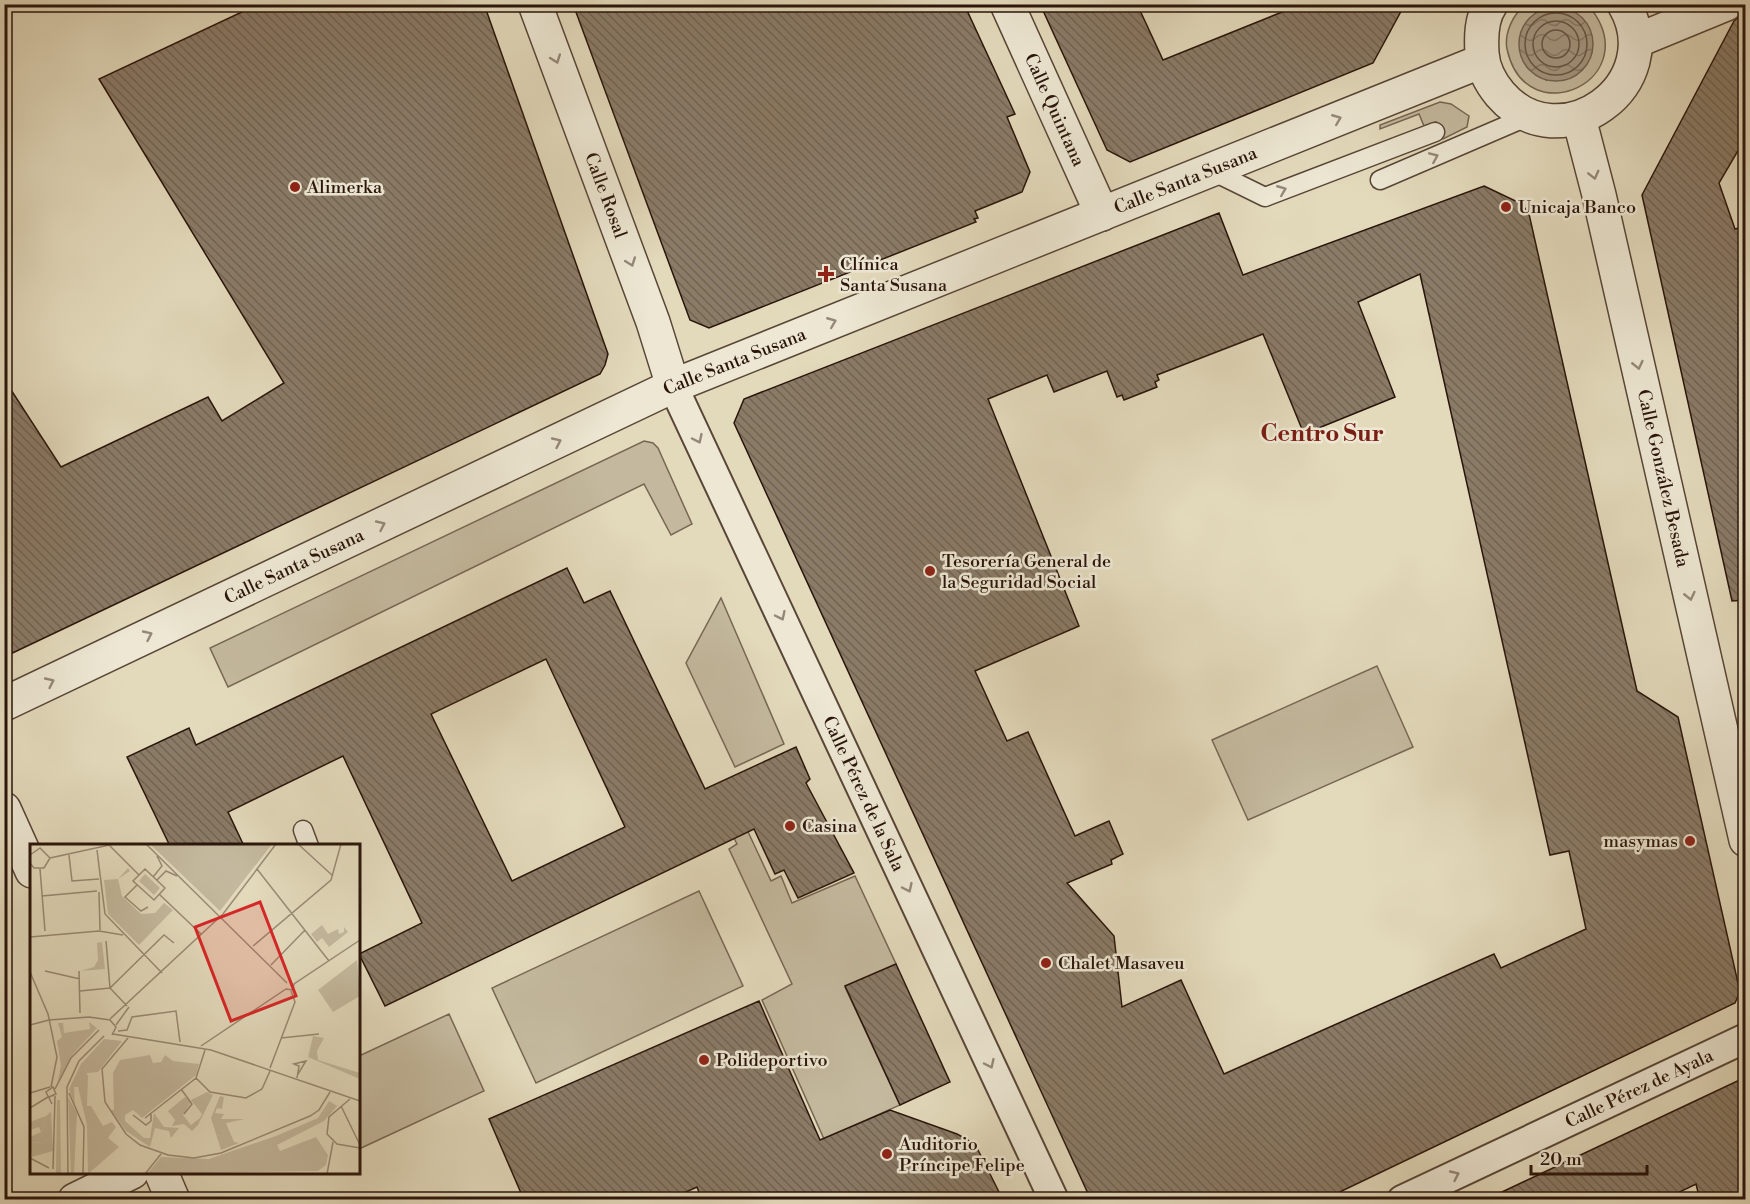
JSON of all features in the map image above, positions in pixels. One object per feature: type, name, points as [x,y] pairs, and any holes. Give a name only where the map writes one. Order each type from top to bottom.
[{"type":"street","name":"Calle Rosal","points":[[535,4],[653,322],[673,386]]},
{"type":"street","name":"Calle Quintana","points":[[1007,4],[1102,214]]},
{"type":"street","points":[[1491,4],[1481,34],[1482,61],[1491,84],[1502,97],[1529,116],[1554,122],[1579,118],[1603,107],[1621,89],[1632,66],[1636,40],[1631,16],[1624,4]]},
{"type":"street","points":[[1636,40],[1726,4]]},
{"type":"street","name":"Calle Santa Susana","points":[[4,704],[673,386],[1482,61]]},
{"type":"street","name":"Calle González Besada","points":[[1579,118],[1599,195],[1746,840]]},
{"type":"street","name":"Calle Pérez de la Sala","points":[[673,386],[1054,1200]]},
{"type":"street","points":[[4,809],[30,867]]},
{"type":"street","name":"Calle Pérez de Ayala","points":[[1402,1200],[1746,1038]]},
{"type":"street","points":[[75,1200],[130,1174]]},
{"type":"street","points":[[161,1174],[173,1200]]},
{"type":"lane","points":[[1380,180],[1529,116]]},
{"type":"lane","points":[[1210,170],[1264,197],[1435,132]]},
{"type":"shaded area","points":[[1526,5],[1588,5],[1603,31],[1604,55],[1595,74],[1578,87],[1557,93],[1536,90],[1518,75],[1506,43],[1510,24]],"holes":[[[1536,13],[1546,80],[1527,67],[1523,44],[1523,31]]]},
{"type":"shaded area","points":[[1440,102],[1451,104],[1469,116],[1467,127],[1443,139],[1436,122],[1424,126],[1419,114],[1380,129],[1380,125]]},
{"type":"shaded area","points":[[644,441],[653,443],[658,448],[692,524],[671,535],[644,484],[228,687],[210,648]]},
{"type":"shaded area","points":[[721,598],[784,744],[735,767],[686,663]]},
{"type":"shaded area","points":[[1377,666],[1413,747],[1248,820],[1212,740]]},
{"type":"shaded area","points":[[728,789],[771,881],[781,876],[792,903],[855,876],[896,964],[845,987],[900,1105],[824,1139],[762,1000],[792,984],[729,849],[737,844],[712,796]]},
{"type":"shaded area","points":[[699,891],[743,986],[536,1083],[492,988]]},
{"type":"shaded area","points":[[449,1014],[484,1091],[360,1149],[360,1056]]},
{"type":"water","points":[[1556,7],[1570,10],[1582,18],[1590,30],[1593,44],[1590,58],[1582,70],[1570,78],[1556,81],[1542,78],[1530,70],[1522,58],[1519,44],[1522,30],[1530,18],[1542,10]]},
{"type":"building","points":[[259,4],[484,4],[608,354],[605,365],[600,374],[4,657],[4,379],[61,467],[208,397],[222,421],[284,383],[99,79]]},
{"type":"building","points":[[573,4],[964,4],[1015,114],[1007,117],[1030,172],[1022,192],[975,211],[978,218],[974,219],[976,222],[709,328],[690,320]]},
{"type":"building","points":[[1040,4],[1137,4],[1163,60],[1302,4],[1405,4],[1373,63],[1130,162],[1107,150]]},
{"type":"building","points":[[1746,4],[1746,137],[1719,183],[1735,229],[1746,226],[1746,600],[1732,601],[1642,195],[1734,21],[1741,15]]},
{"type":"building","points":[[1484,186],[1522,204],[1529,214],[1637,691],[1678,717],[1740,992],[1735,1003],[1323,1200],[1091,1200],[734,423],[744,399],[1219,213],[1243,275]],"holes":[[[1420,274],[1550,855],[1569,851],[1586,929],[1501,968],[1494,954],[1224,1074],[1181,980],[1122,1007],[1114,936],[1067,883],[1112,864],[1111,860],[1123,854],[1109,821],[1075,836],[1028,732],[1007,741],[975,671],[1079,626],[988,399],[1047,375],[1054,392],[1107,371],[1117,397],[1122,395],[1124,400],[1157,387],[1155,382],[1159,380],[1157,375],[1263,334],[1304,434],[1395,397],[1358,302]]]},
{"type":"building","points":[[567,568],[584,603],[610,591],[705,789],[796,747],[810,779],[806,783],[854,873],[798,898],[784,870],[775,874],[754,829],[385,1006],[360,954],[422,923],[343,756],[228,812],[243,844],[169,844],[127,757],[189,728],[196,745]],"holes":[[[546,659],[625,827],[512,881],[431,714]]]},
{"type":"building","points":[[896,964],[950,1082],[900,1105],[845,986]]},
{"type":"building","name":"Polideportivo","points":[[759,1001],[820,1140],[890,1110],[957,1134],[975,1144],[1003,1200],[702,1200],[697,1187],[668,1200],[524,1200],[489,1119]]},
{"type":"building","points":[[1746,1077],[1746,1200],[1700,1200],[1696,1184],[1663,1200],[1485,1200]]},
{"type":"place","name":"Alimerka","points":[[295,187]]},
{"type":"place","name":"Unicaja Banco","points":[[1506,207]]},
{"type":"place","name":"Clínica Santa Susana","points":[[826,274]]},
{"type":"place","name":"Tesorería General de la Seguridad Social","points":[[930,571]]},
{"type":"place","name":"Casina","points":[[790,826]]},
{"type":"place","name":"masymas","points":[[1690,841]]},
{"type":"place","name":"Chalet Masaveu","points":[[1046,963]]},
{"type":"place","name":"Polideportivo","points":[[704,1060]]},
{"type":"place","name":"Auditorio Príncipe Felipe","points":[[887,1154]]},
{"type":"district","name":"Centro Sur","points":[[1322,434]]}]
